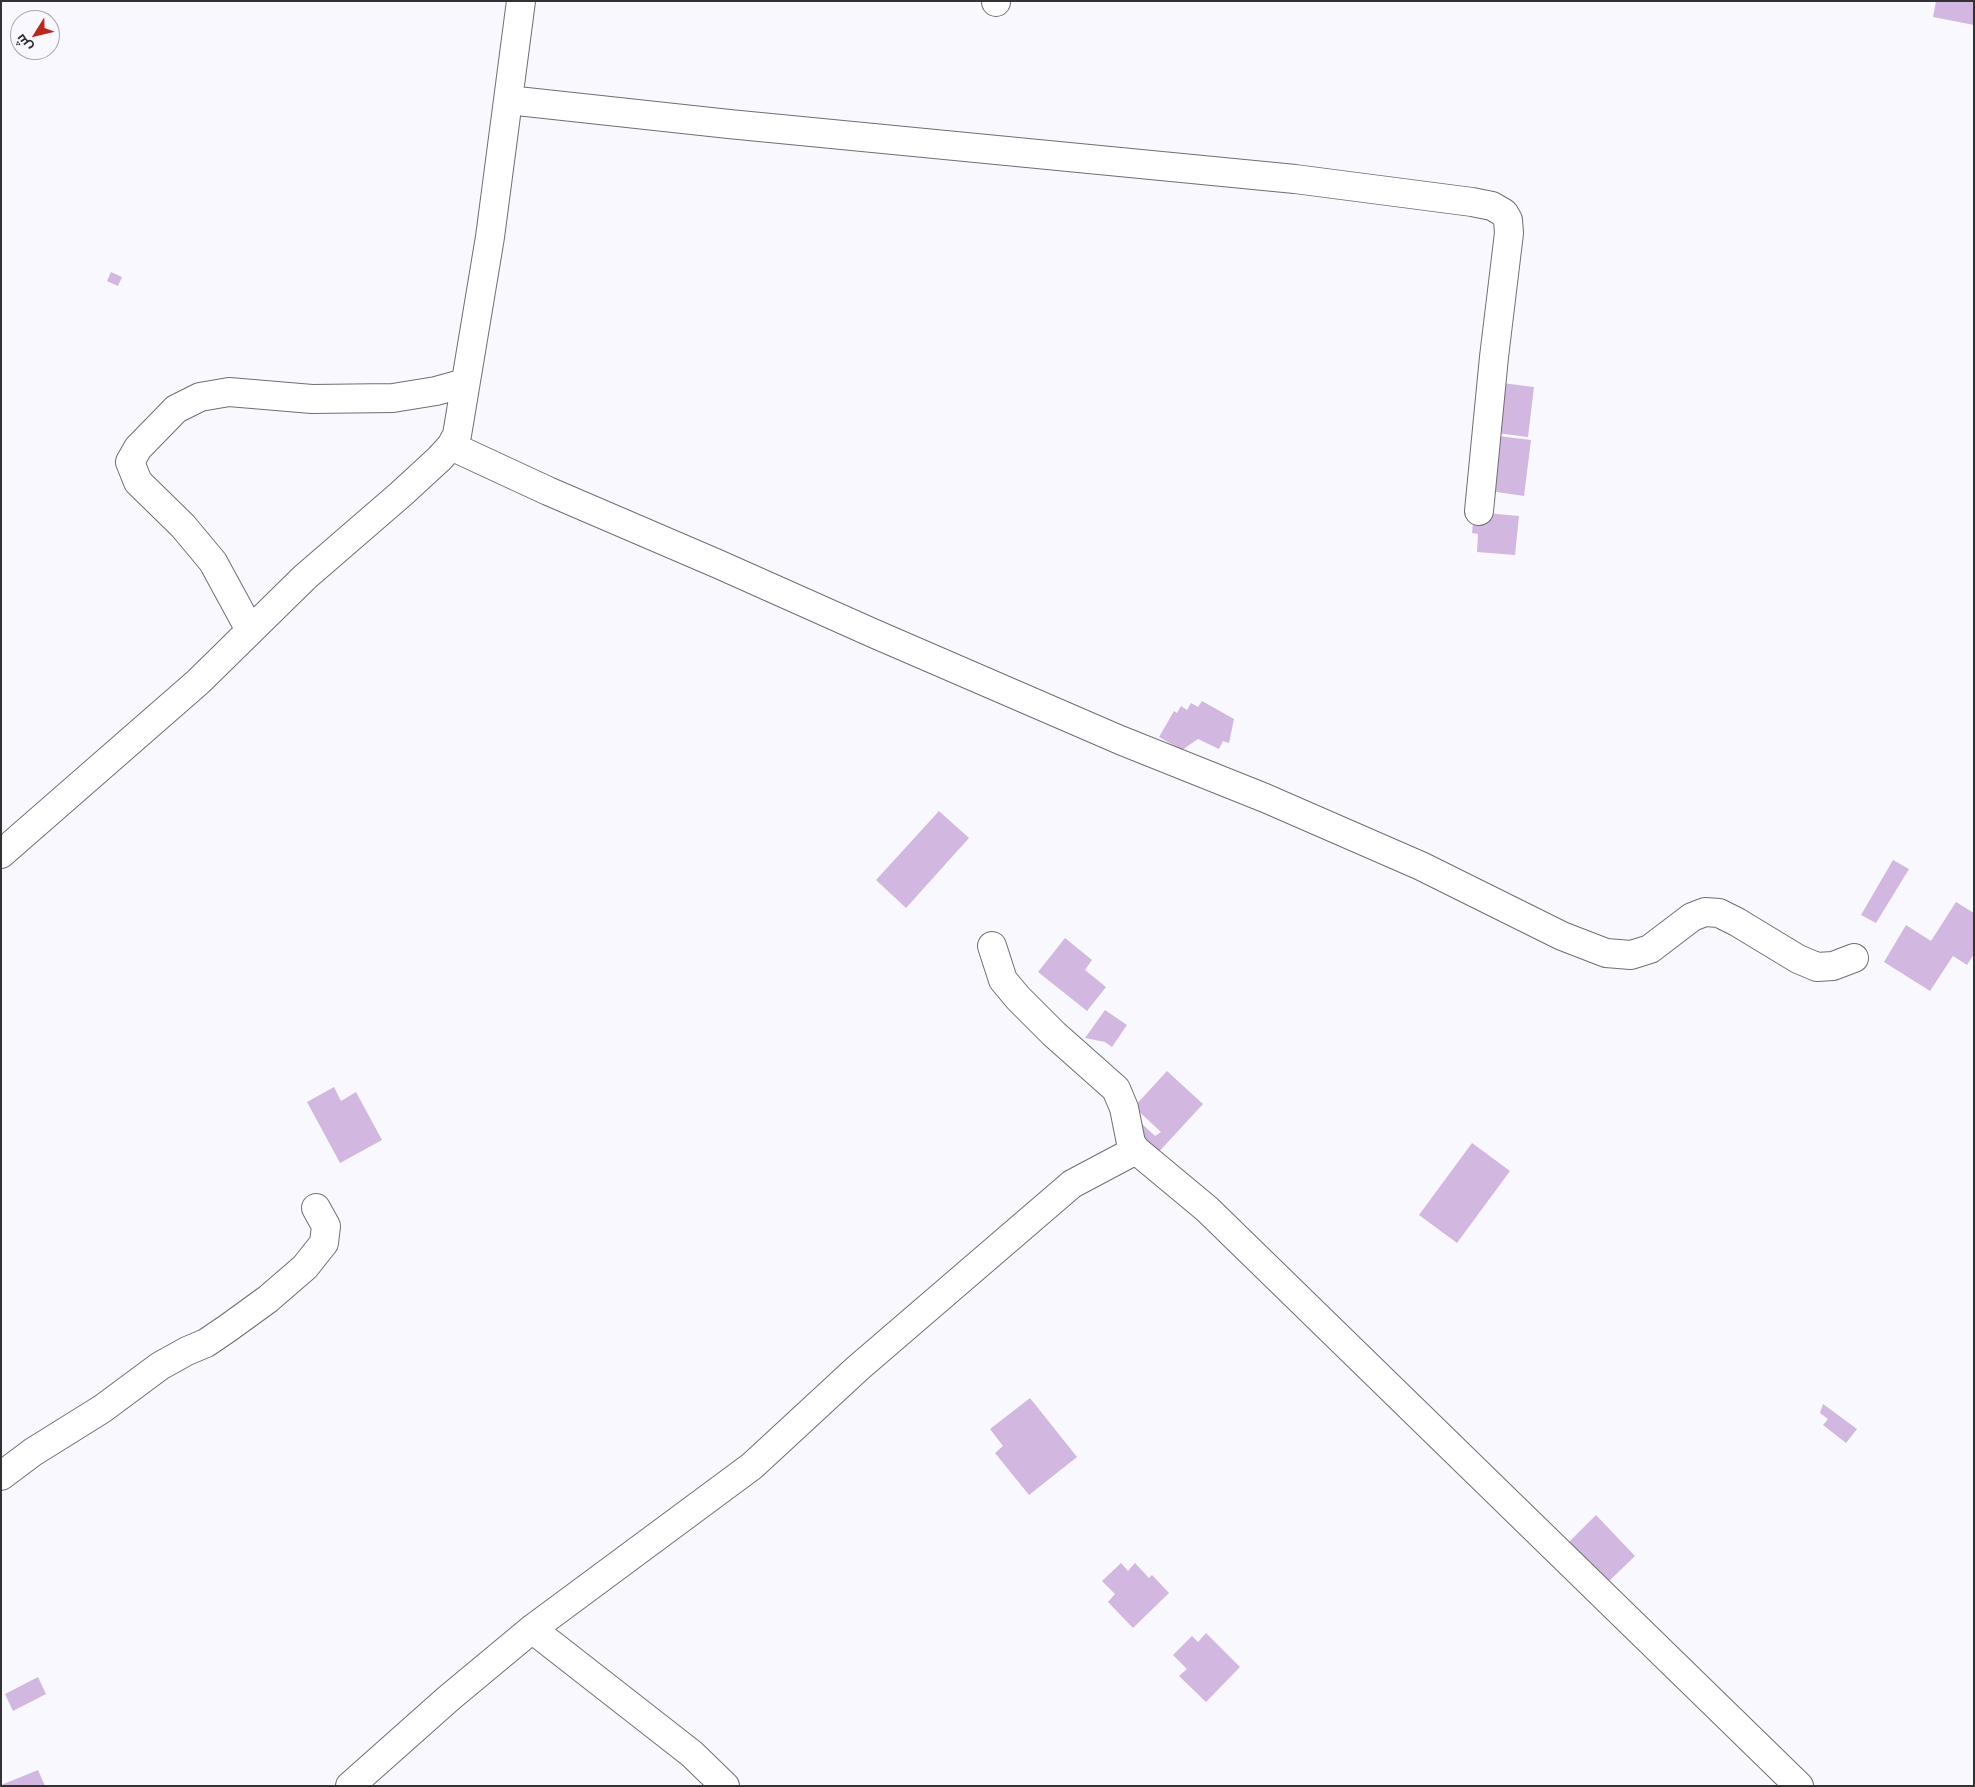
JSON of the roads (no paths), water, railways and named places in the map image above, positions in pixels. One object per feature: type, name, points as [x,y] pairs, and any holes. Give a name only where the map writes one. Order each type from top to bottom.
[{"type":"street","points":[[1,854],[198,682],[305,577],[414,483],[451,446],[457,434],[464,383],[490,237],[522,1]]},
{"type":"street","points":[[508,100],[956,147],[1295,179],[1492,206],[1504,213],[1508,220],[1509,233],[1494,357],[1479,510]]},
{"type":"street","points":[[250,630],[213,562],[183,526],[138,482],[130,462],[138,448],[176,409],[200,397],[229,392],[312,399],[393,398],[436,391],[464,383]]},
{"type":"street","points":[[451,446],[548,491],[1120,740],[1265,798],[1413,863],[1562,936],[1606,953],[1631,955],[1650,949],[1692,917],[1705,912],[1719,913],[1731,918],[1798,959],[1817,967],[1832,966],[1854,958]]},
{"type":"street","points":[[992,946],[1003,980],[1018,998],[1054,1034],[1116,1089],[1124,1108],[1131,1143],[1136,1150],[1207,1210],[1799,1786]]},
{"type":"street","points":[[350,1786],[449,1698],[532,1629],[752,1466],[858,1368],[1072,1184],[1136,1150]]},
{"type":"street","points":[[1,1476],[33,1452],[102,1409],[160,1366],[187,1350],[206,1343],[268,1299],[305,1267],[324,1243],[326,1226],[316,1208]]},
{"type":"street","points":[[532,1629],[692,1754],[725,1786]]}]
